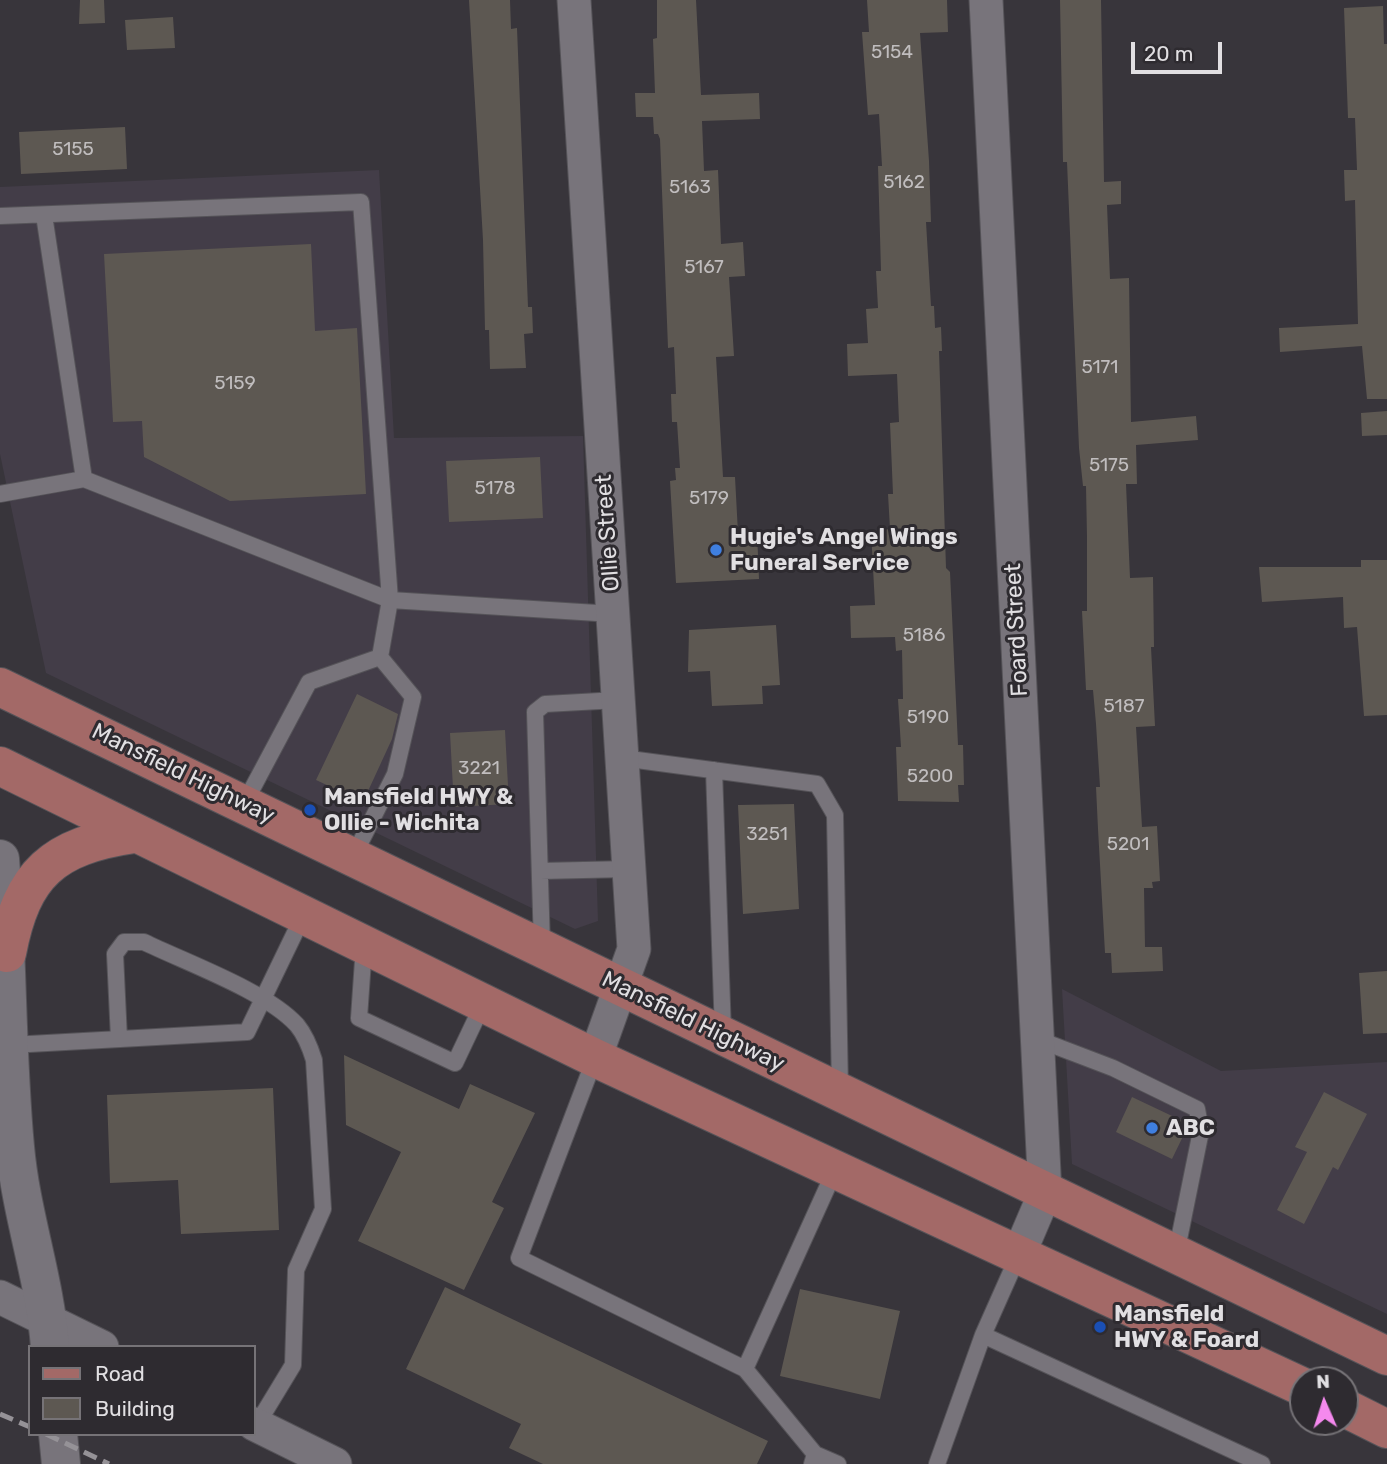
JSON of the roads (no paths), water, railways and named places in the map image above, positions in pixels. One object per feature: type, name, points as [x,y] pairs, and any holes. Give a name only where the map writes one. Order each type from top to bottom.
[{"type":"main road","name":"Mansfield Highway","points":[[0,687],[1387,1356]]},
{"type":"main road","points":[[0,766],[595,1058],[1289,1380]]},
{"type":"main road","points":[[8,953],[15,913],[35,878],[66,852],[105,838],[134,834]]},
{"type":"main road","points":[[0,859],[8,953],[15,1147],[26,1228],[49,1334]]},
{"type":"main road","points":[[1359,1415],[1387,1429]]},
{"type":"main road","points":[[58,1436],[61,1464]]},
{"type":"street","name":"Ollie Street","points":[[575,0],[634,949],[623,988],[595,1058]]},
{"type":"street","name":"Foard Street","points":[[986,0],[1045,1193],[1019,1254]]},
{"type":"street","points":[[0,1297],[49,1334],[94,1345]]},
{"type":"street","points":[[256,1425],[335,1464]]},
{"type":"lane","points":[[0,216],[360,202],[390,600],[380,657],[413,697],[395,774],[353,857]]},
{"type":"lane","points":[[44,215],[84,479]]},
{"type":"lane","points":[[0,494],[84,479],[390,600],[613,614]]},
{"type":"lane","points":[[244,804],[309,682],[380,657]]},
{"type":"lane","points":[[542,949],[535,712],[545,704],[618,700]]},
{"type":"lane","points":[[622,758],[817,784],[835,815],[840,1094]]},
{"type":"lane","points":[[714,770],[723,1037]]},
{"type":"lane","points":[[540,871],[628,869]]},
{"type":"lane","points":[[11,1045],[247,1032],[304,914]]},
{"type":"lane","points":[[119,1039],[115,954],[124,942],[144,942],[264,1000],[296,1024],[307,1039],[314,1059],[323,1209],[296,1270],[293,1365],[256,1423]]},
{"type":"lane","points":[[364,944],[359,1018],[455,1063],[484,1003]]},
{"type":"lane","points":[[1037,1039],[1113,1068],[1197,1109],[1200,1131],[1176,1254]]},
{"type":"lane","points":[[595,1058],[519,1258],[745,1369],[814,1459],[838,1464]]},
{"type":"lane","points":[[745,1369],[836,1168]]},
{"type":"lane","points":[[937,1464],[984,1335],[1019,1254]]},
{"type":"lane","points":[[984,1335],[1262,1464]]},
{"type":"railway","points":[[0,1414],[28,1426]]},
{"type":"railway","points":[[50,1436],[109,1464]]},
{"type":"place","name":"Hugie's Angel Wings Funeral Service","points":[[716,550]]},
{"type":"place","name":"Mansfield HWY & Ollie - Wichita","points":[[310,810]]},
{"type":"place","name":"ABC","points":[[1152,1128]]},
{"type":"place","name":"Mansfield HWY & Foard","points":[[1100,1327]]}]
